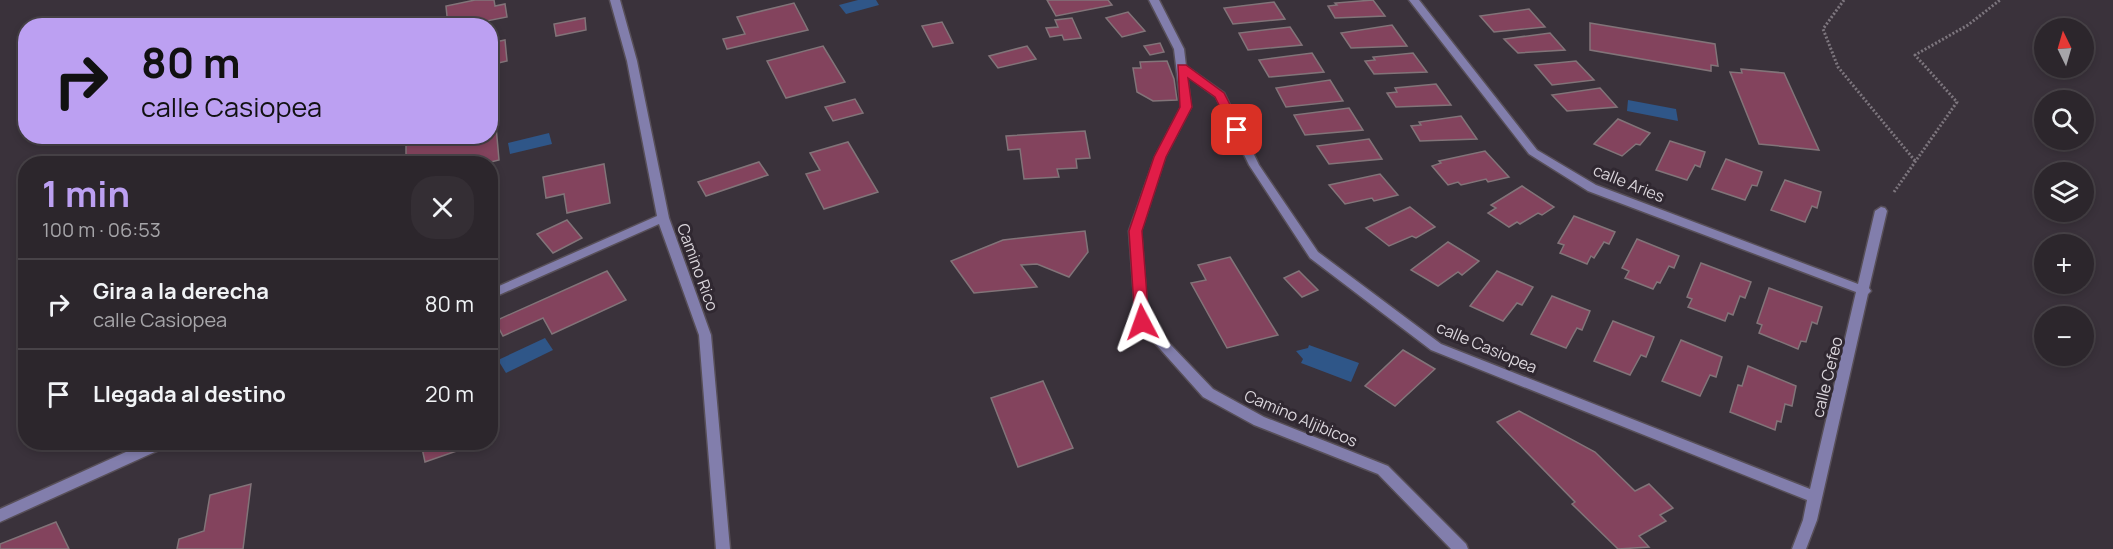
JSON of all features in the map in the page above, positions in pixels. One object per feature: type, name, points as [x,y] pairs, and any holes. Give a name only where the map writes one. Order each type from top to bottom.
[{"type":"street","name":"Camino Rico","points":[[615,0],[632,60],[663,218],[705,335],[723,549]]},
{"type":"street","name":"Camino Aljibicos","points":[[1154,0],[1179,50],[1186,107],[1160,157],[1136,231],[1142,322],[1208,393],[1259,421],[1383,470],[1461,549]]},
{"type":"street","name":"calle Aries","points":[[1414,0],[1533,152],[1592,188],[1864,291]]},
{"type":"street","name":"calle Casiopea","points":[[1182,68],[1220,95],[1254,165],[1314,255],[1436,347],[1815,497]]},
{"type":"street","name":"calle Cefeo","points":[[1799,549],[1810,520],[1881,211]]},
{"type":"street","points":[[498,291],[663,218]]},
{"type":"street","points":[[0,516],[145,450]]},
{"type":"path","points":[[1844,0],[1838,5],[1823,29],[1838,68],[1916,162]]},
{"type":"path","points":[[1881,211],[1957,102],[1915,55],[1968,25],[2000,0]]},
{"type":"water","points":[[858,0],[876,0],[879,5],[846,14],[839,5]]},
{"type":"water","points":[[1628,100],[1676,109],[1678,121],[1627,111]]},
{"type":"water","points":[[549,133],[552,144],[510,154],[508,143]]},
{"type":"water","points":[[545,338],[553,350],[506,373],[498,360]]},
{"type":"water","points":[[1309,345],[1359,363],[1351,382],[1301,363],[1303,359],[1296,351],[1308,348]]},
{"type":"building","points":[[475,0],[494,0],[495,6],[505,4],[507,17],[447,18],[446,6]]},
{"type":"building","points":[[1047,0],[1108,0],[1112,5],[1056,16]]},
{"type":"building","points":[[1373,0],[1385,16],[1335,18],[1328,6],[1337,5],[1335,3]]},
{"type":"building","points":[[1274,2],[1285,19],[1233,24],[1224,8]]},
{"type":"building","points":[[794,3],[808,30],[727,49],[723,39],[745,34],[737,17]]},
{"type":"building","points":[[1529,9],[1545,27],[1494,32],[1480,16]]},
{"type":"building","points":[[1128,12],[1145,31],[1122,37],[1106,18]]},
{"type":"building","points":[[585,18],[586,30],[556,36],[554,24]]},
{"type":"building","points":[[1072,18],[1081,38],[1064,40],[1062,35],[1050,37],[1046,28],[1058,27],[1055,20]]},
{"type":"building","points":[[942,22],[953,43],[933,47],[922,26]]},
{"type":"building","points":[[1590,23],[1715,44],[1718,66],[1711,65],[1711,71],[1590,50]]},
{"type":"building","points":[[1392,25],[1407,46],[1351,48],[1341,33]]},
{"type":"building","points":[[1290,27],[1302,45],[1248,50],[1239,33]]},
{"type":"building","points":[[1550,33],[1565,50],[1518,53],[1504,39]]},
{"type":"building","points":[[505,40],[507,61],[498,63],[498,41]]},
{"type":"building","points":[[1160,43],[1164,52],[1150,55],[1144,46]]},
{"type":"building","points":[[823,46],[845,82],[786,98],[767,61]]},
{"type":"building","points":[[1027,46],[1036,59],[998,68],[989,56]]},
{"type":"building","points":[[1312,53],[1324,72],[1269,77],[1259,60]]},
{"type":"building","points":[[1413,53],[1427,72],[1374,74],[1365,61],[1375,60],[1373,57]]},
{"type":"building","points":[[1167,61],[1174,79],[1177,100],[1153,101],[1137,92],[1133,68],[1141,68],[1140,62]]},
{"type":"building","points":[[1576,61],[1594,80],[1552,85],[1535,65]]},
{"type":"building","points":[[1741,69],[1784,73],[1819,150],[1759,144],[1730,72],[1742,73]]},
{"type":"building","points":[[1330,80],[1343,101],[1286,107],[1276,88]]},
{"type":"building","points":[[1436,84],[1451,105],[1396,107],[1387,93],[1397,92],[1395,88]]},
{"type":"building","points":[[1600,88],[1617,107],[1567,111],[1552,95]]},
{"type":"building","points":[[855,99],[863,113],[833,121],[825,107]]},
{"type":"building","points":[[1349,108],[1363,130],[1305,135],[1294,115]]},
{"type":"building","points":[[1461,116],[1477,139],[1420,141],[1411,126],[1421,125],[1419,122]]},
{"type":"building","points":[[1618,119],[1650,133],[1640,145],[1636,144],[1622,156],[1594,144]]},
{"type":"building","points":[[1085,131],[1090,158],[1076,159],[1077,168],[1057,169],[1059,177],[1024,179],[1020,149],[1008,150],[1006,136]]},
{"type":"building","points":[[1369,139],[1382,159],[1329,164],[1317,146]]},
{"type":"building","points":[[1670,141],[1705,152],[1700,167],[1695,165],[1687,180],[1656,170]]},
{"type":"building","points":[[848,142],[878,192],[824,209],[806,174],[820,170],[810,153]]},
{"type":"building","points":[[406,144],[498,144],[499,160],[498,156],[406,156]]},
{"type":"building","points":[[1485,151],[1509,177],[1488,182],[1486,179],[1461,185],[1458,182],[1448,185],[1432,166],[1441,163],[1439,161]]},
{"type":"building","points":[[1726,159],[1762,172],[1757,186],[1752,185],[1745,200],[1712,189]]},
{"type":"building","points":[[759,162],[768,175],[706,196],[698,182]]},
{"type":"building","points":[[604,164],[610,203],[567,213],[564,194],[546,198],[543,177]]},
{"type":"building","points":[[1380,174],[1398,195],[1374,201],[1372,198],[1345,204],[1329,185]]},
{"type":"building","points":[[1785,180],[1821,192],[1817,208],[1812,206],[1805,222],[1771,210]]},
{"type":"building","points":[[1522,186],[1554,207],[1542,215],[1538,213],[1520,224],[1517,222],[1509,227],[1488,213],[1496,208],[1491,205]]},
{"type":"building","points":[[1410,207],[1435,227],[1416,238],[1412,236],[1389,246],[1366,228]]},
{"type":"building","points":[[1574,216],[1615,232],[1609,244],[1604,242],[1594,258],[1591,256],[1587,264],[1560,253],[1564,245],[1558,243]]},
{"type":"building","points":[[567,220],[582,238],[553,253],[537,234]]},
{"type":"building","points":[[1085,231],[1088,252],[1069,277],[1037,264],[1021,265],[1037,287],[974,293],[951,261],[1003,240]]},
{"type":"building","points":[[1637,239],[1679,256],[1674,268],[1669,266],[1660,283],[1657,282],[1653,289],[1625,278],[1629,271],[1622,268]]},
{"type":"building","points":[[1448,242],[1479,261],[1462,275],[1458,272],[1438,286],[1411,270]]},
{"type":"building","points":[[1230,257],[1278,335],[1227,348],[1191,283],[1206,280],[1198,265]]},
{"type":"building","points":[[1701,263],[1751,282],[1745,298],[1740,296],[1733,315],[1728,313],[1725,321],[1688,307],[1692,299],[1687,297]]},
{"type":"building","points":[[607,271],[626,300],[552,334],[543,318],[503,336],[498,327],[498,320]]},
{"type":"building","points":[[1299,271],[1318,290],[1302,297],[1284,278]]},
{"type":"building","points":[[1497,271],[1533,287],[1522,305],[1517,303],[1503,321],[1470,306]]},
{"type":"building","points":[[1769,288],[1822,307],[1817,324],[1812,322],[1806,342],[1801,341],[1798,349],[1759,333],[1762,325],[1757,323]]},
{"type":"building","points":[[1552,296],[1590,311],[1582,330],[1577,328],[1566,348],[1531,334]]},
{"type":"building","points":[[1613,321],[1654,337],[1646,357],[1641,355],[1630,375],[1594,361]]},
{"type":"building","points":[[1681,340],[1722,357],[1716,377],[1710,375],[1700,396],[1662,381]]},
{"type":"building","points":[[1403,350],[1435,369],[1395,406],[1365,386]]},
{"type":"building","points":[[1748,366],[1796,386],[1792,406],[1785,404],[1781,422],[1777,421],[1775,430],[1730,412],[1738,385],[1742,386]]},
{"type":"building","points":[[1043,381],[1073,448],[1018,467],[991,398]]},
{"type":"building","points":[[1519,411],[1595,452],[1635,491],[1649,484],[1673,508],[1660,515],[1666,521],[1639,536],[1649,547],[1618,549],[1572,504],[1575,502],[1497,422]]},
{"type":"building","points":[[422,450],[460,450],[425,462]]},
{"type":"building","points":[[251,484],[243,549],[177,549],[179,539],[204,531],[210,495]]},
{"type":"building","points":[[56,522],[69,549],[0,549],[0,544]]},
{"type":"route","points":[[1142,322],[1136,231],[1160,157],[1186,107],[1182,68],[1220,95],[1237,130]]}]
